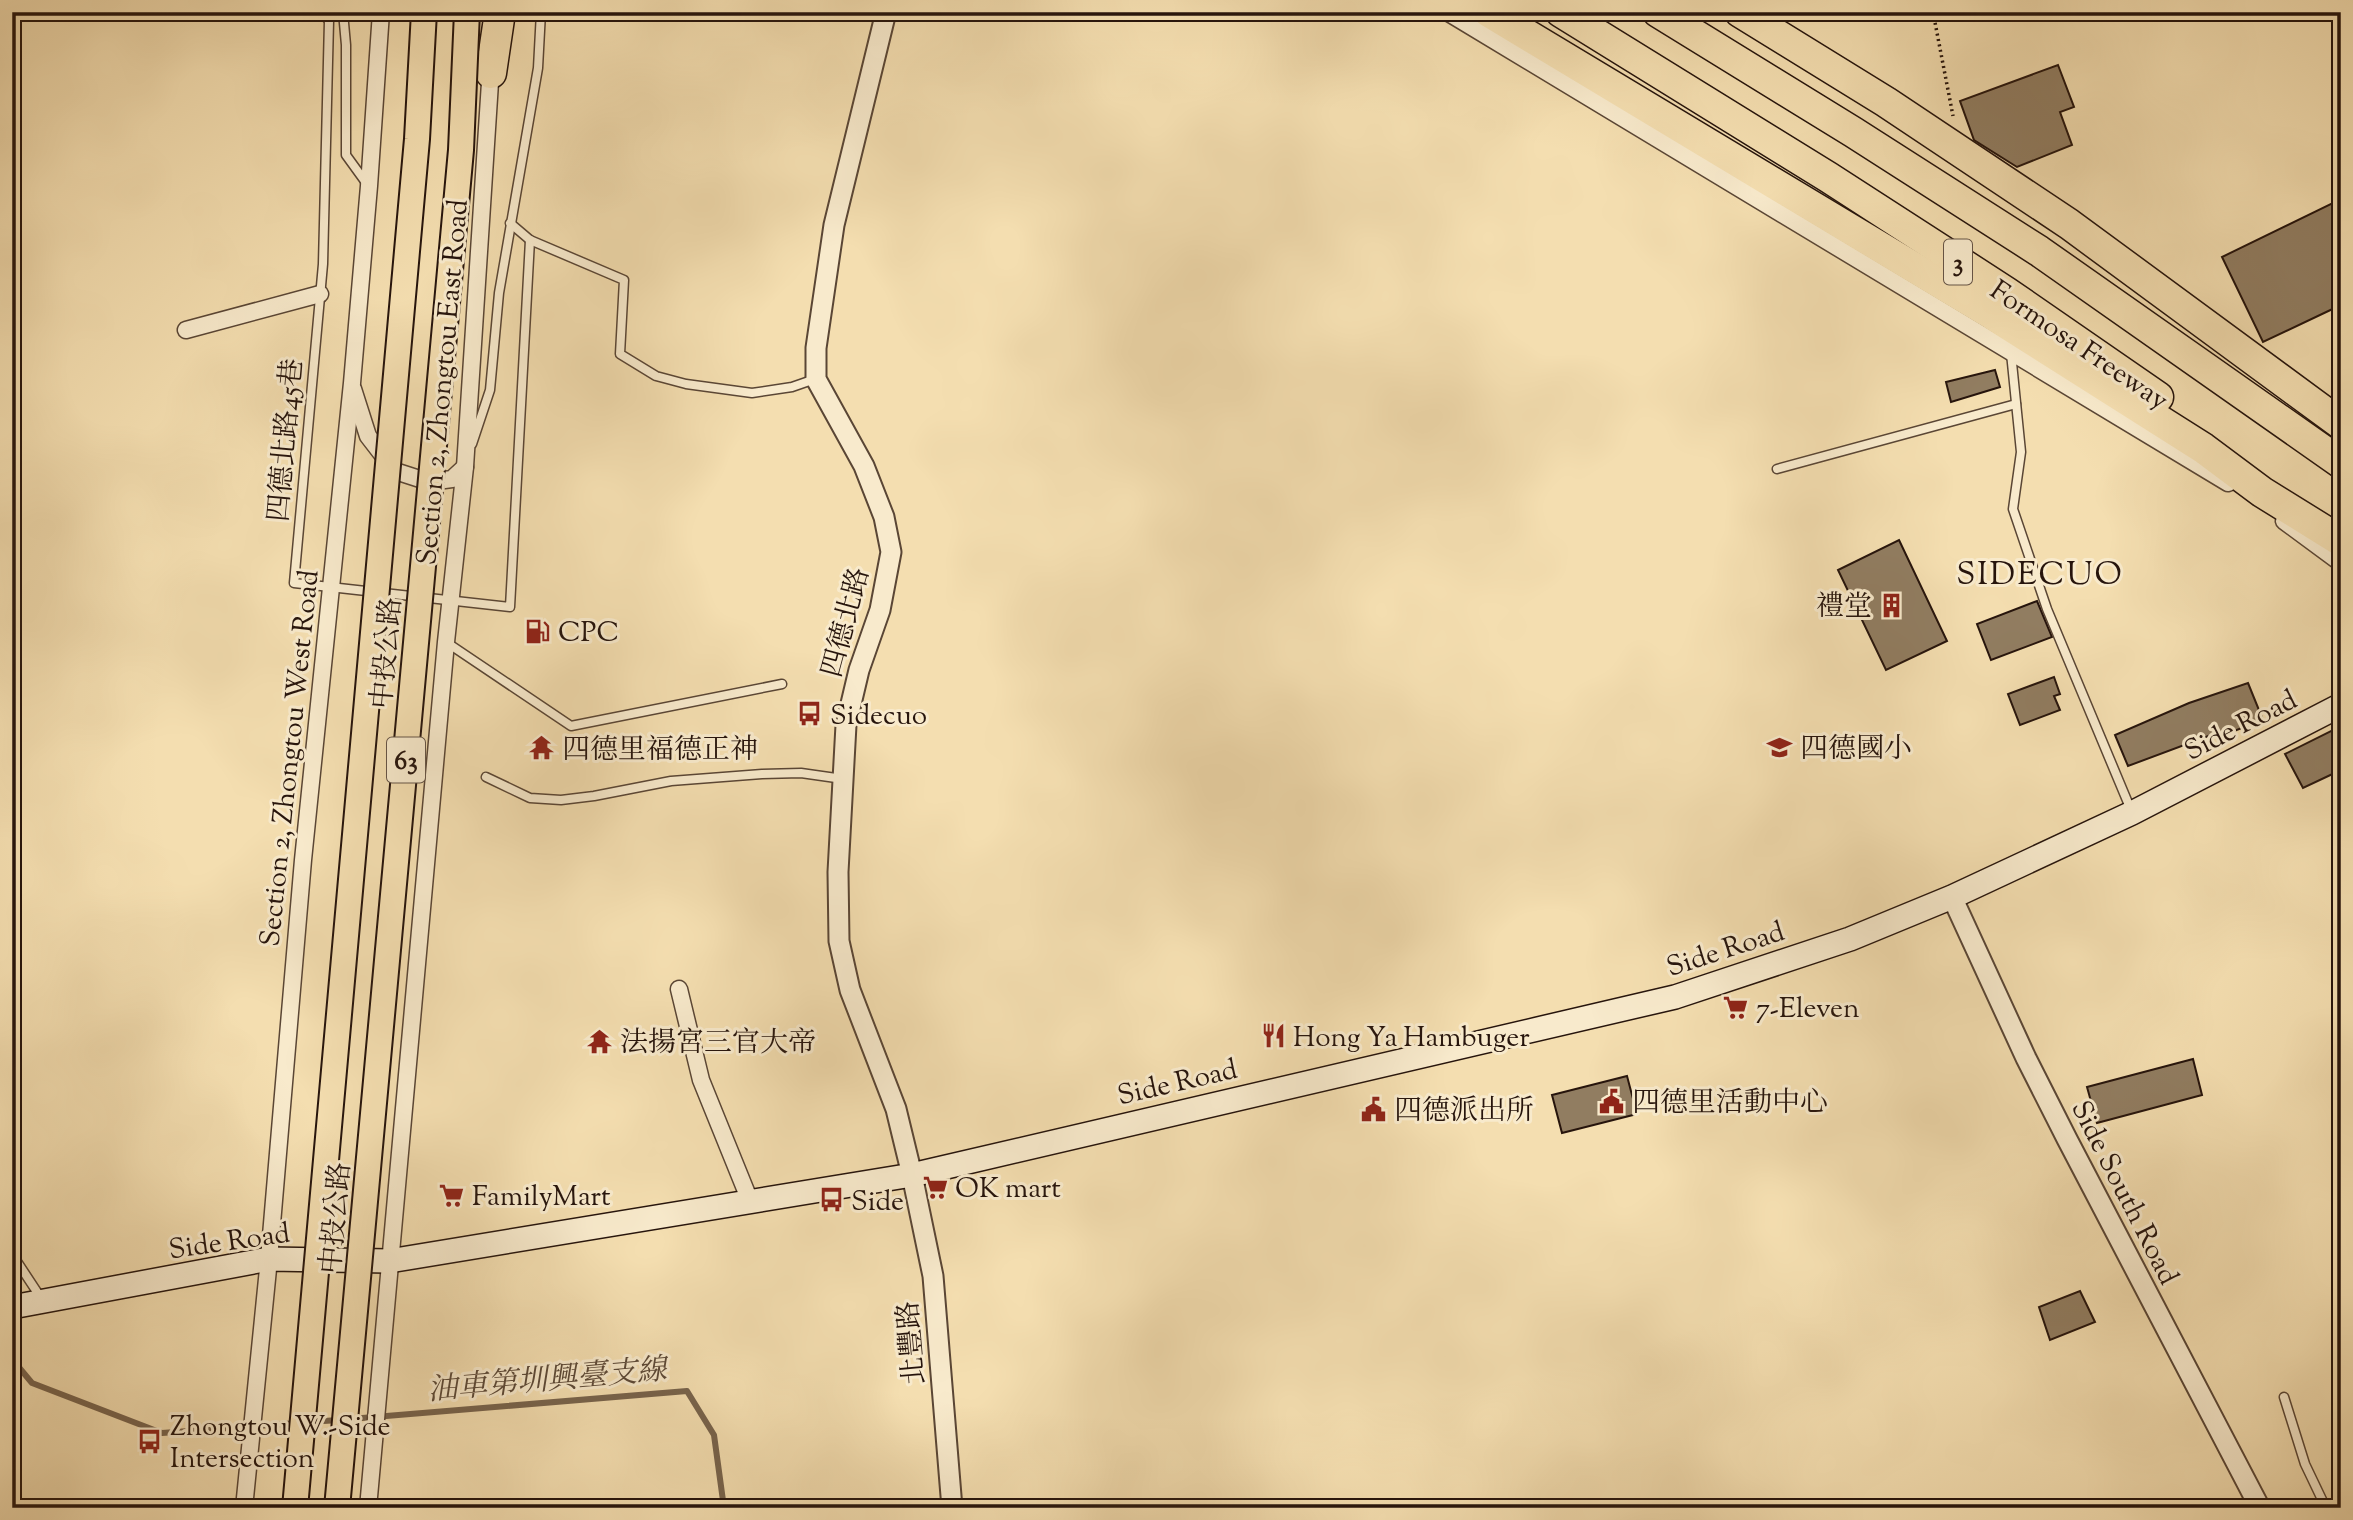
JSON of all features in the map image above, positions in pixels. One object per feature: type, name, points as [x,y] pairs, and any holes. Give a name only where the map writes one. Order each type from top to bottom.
[{"type":"highway","points":[[491,73],[500,12]]},
{"type":"highway","points":[[1489,12],[1993,315],[2203,448],[2262,492],[2341,541]]},
{"type":"highway","name":"Formosa Freeway","points":[[1561,12],[1828,177],[1994,285],[2214,435],[2341,532]]},
{"type":"highway","name":"Formosa Freeway","points":[[1658,12],[2039,251],[2341,463]]},
{"type":"highway","points":[[1740,12],[1886,102],[2069,224],[2341,424]]},
{"type":"main road","name":"中投公路","points":[[295,1508],[417,139],[424,12]]},
{"type":"main road","name":"中投公路","points":[[338,1508],[461,150],[467,12]]},
{"type":"main road","name":"Side Road","points":[[12,1307],[269,1259],[389,1261],[912,1175],[1675,997],[1850,939],[1952,897],[2132,813],[2341,705]]},
{"type":"street","name":"Section 2, Zhongtou West Road","points":[[244,1508],[269,1259],[303,860],[352,383],[381,12]]},
{"type":"street","name":"Section 2, Zhongtou East Road","points":[[368,1508],[450,599],[465,467],[491,73],[490,12]]},
{"type":"street","name":"四德北路","points":[[886,12],[834,225],[816,348],[816,379],[864,466],[884,517],[891,552],[880,610],[859,670],[846,725],[838,872],[839,942],[850,990],[896,1109],[912,1175]]},
{"type":"street","points":[[1447,12],[2249,495],[2341,563]]},
{"type":"street","points":[[1759,12],[1956,132],[2341,415]]},
{"type":"street","points":[[186,330],[320,294]]},
{"type":"street","points":[[352,383],[368,436],[395,471],[429,482],[452,479],[465,467]]},
{"type":"street","name":"Side South Road","points":[[1952,897],[2049,1104],[2260,1508]]},
{"type":"street","points":[[679,989],[701,1080],[750,1201]]},
{"type":"street","name":"北豐路","points":[[912,1175],[933,1276],[952,1508]]},
{"type":"lane","name":"四德北路45巷","points":[[322,12],[329,21],[323,264],[294,583],[510,607],[530,240]]},
{"type":"lane","points":[[343,12],[346,45],[346,155],[369,186]]},
{"type":"lane","points":[[465,467],[490,390],[499,293],[538,68],[541,12]]},
{"type":"lane","points":[[510,223],[530,240],[624,280],[620,354],[656,376],[686,384],[752,393],[792,387],[816,379]]},
{"type":"lane","points":[[2011,352],[2021,452],[2013,509],[2047,608],[2132,813]]},
{"type":"lane","points":[[1777,469],[2016,404]]},
{"type":"lane","points":[[446,642],[571,726],[782,684]]},
{"type":"lane","points":[[486,777],[530,798],[561,800],[671,781],[762,774],[801,773],[843,779]]},
{"type":"lane","points":[[12,1254],[43,1301]]},
{"type":"lane","points":[[2284,1396],[2305,1464],[2326,1508]]},
{"type":"path","points":[[1933,12],[1956,132]]},
{"type":"building","points":[[2058,65],[2074,107],[2060,112],[2072,145],[2017,167],[1974,140],[1960,101]]},
{"type":"building","points":[[2341,199],[2341,305],[2263,342],[2222,257]]},
{"type":"building","points":[[1995,370],[2000,387],[1951,402],[1946,382]]},
{"type":"building","name":"禮堂","points":[[1899,540],[1947,641],[1886,670],[1838,570]]},
{"type":"building","points":[[2037,601],[2052,637],[1991,660],[1977,624]]},
{"type":"building","points":[[2054,677],[2060,694],[2054,696],[2060,710],[2020,725],[2008,694]]},
{"type":"building","points":[[2248,683],[2263,720],[2221,736],[2219,732],[2128,766],[2115,735],[2189,703]]},
{"type":"building","points":[[2341,726],[2341,770],[2303,788],[2285,754]]},
{"type":"building","points":[[2193,1059],[2202,1095],[2097,1123],[2087,1087]]},
{"type":"building","name":"四德里活動中心","points":[[1627,1076],[1637,1114],[1562,1133],[1552,1095]]},
{"type":"building","points":[[2080,1291],[2095,1322],[2050,1340],[2039,1307]]},
{"type":"waterway","name":"油車第圳興臺支線","points":[[12,1359],[32,1383],[162,1433],[297,1423]]},
{"type":"waterway","name":"油車第圳興臺支線","points":[[350,1419],[687,1391],[714,1435],[724,1508]]},
{"type":"waterway","name":"油車第圳興臺支線","points":[[308,1422],[339,1420]]},
{"type":"place","name":"禮堂","points":[[1892,605]]},
{"type":"place","name":"CPC","points":[[538,631]]},
{"type":"place","name":"Sidecuo","points":[[810,714]]},
{"type":"place","name":"四德國小","points":[[1780,747]]},
{"type":"place","name":"四德里福德正神","points":[[542,748]]},
{"type":"place","name":"7-Eleven","points":[[1736,1007]]},
{"type":"place","name":"Hong Ya Hambuger","points":[[1273,1036]]},
{"type":"place","name":"法揚宮三官大帝","points":[[600,1041]]},
{"type":"place","name":"四德里活動中心","points":[[1612,1101]]},
{"type":"place","name":"四德派出所","points":[[1374,1109]]},
{"type":"place","name":"OK mart","points":[[935,1187]]},
{"type":"place","name":"FamilyMart","points":[[452,1195]]},
{"type":"place","name":"Side","points":[[831,1200]]},
{"type":"place","name":"Zhongtou W.-Side Intersection","points":[[150,1441]]},
{"type":"district","name":"SIDECUO","points":[[2040,573]]}]
